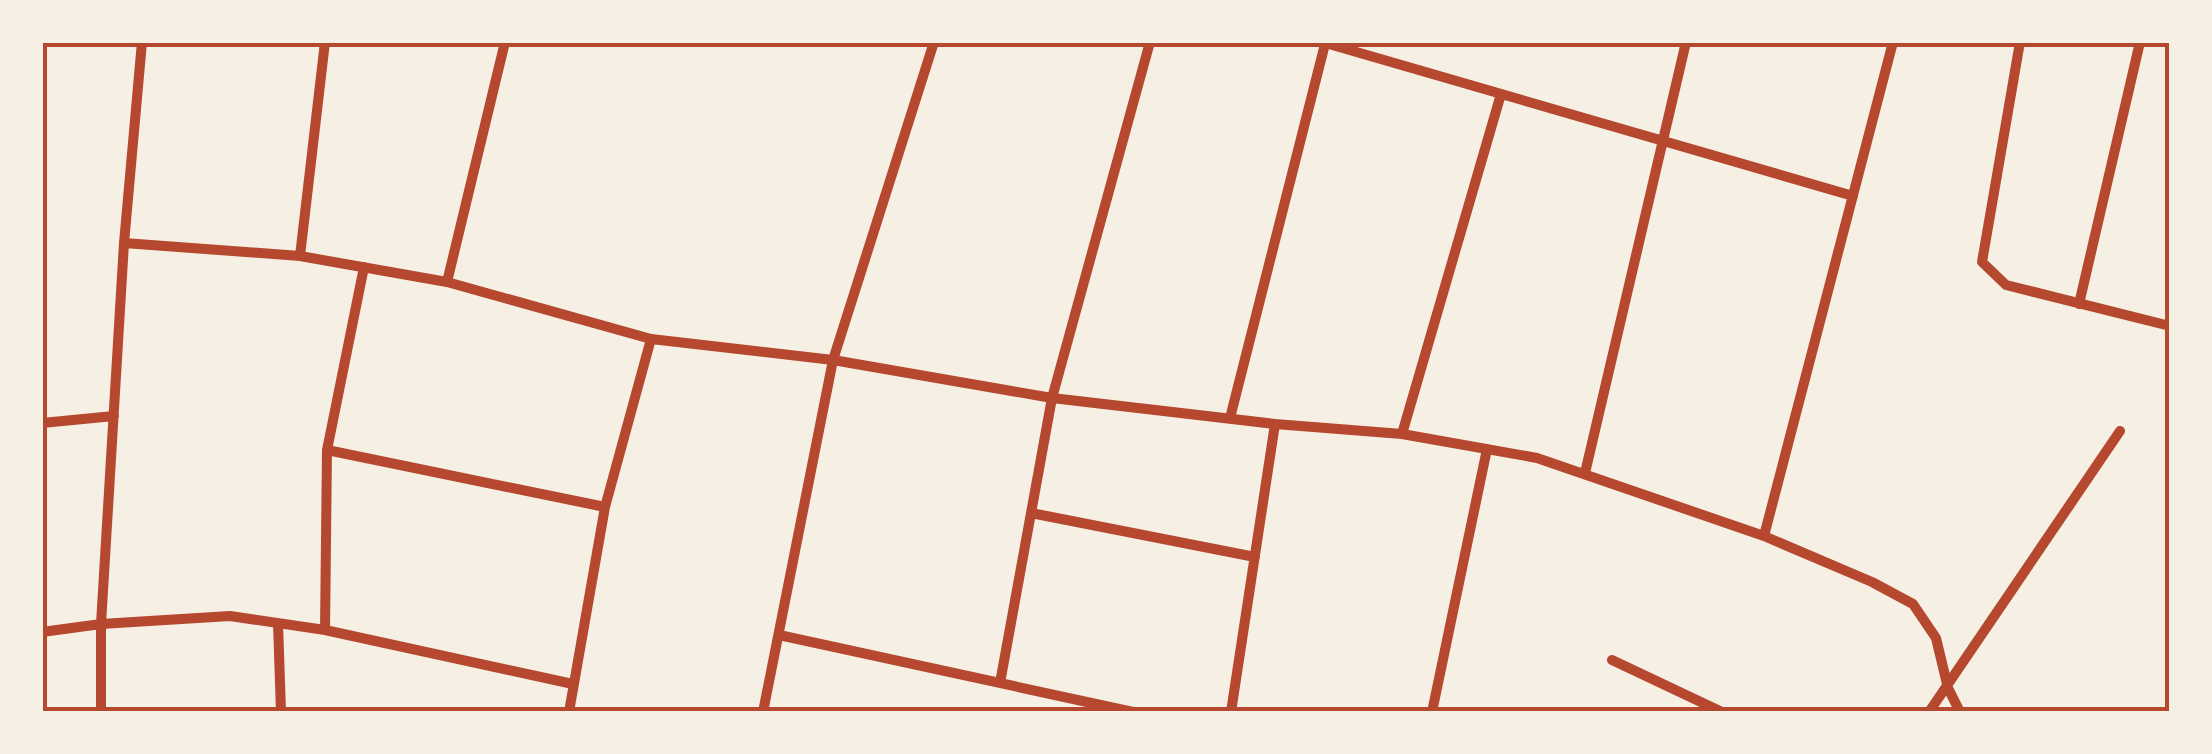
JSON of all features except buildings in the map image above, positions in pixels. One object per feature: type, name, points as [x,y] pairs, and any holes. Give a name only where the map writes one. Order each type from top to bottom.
[{"type":"street","points":[[101,712],[102,624],[124,243],[142,42]]},
{"type":"street","points":[[300,256],[326,42]]},
{"type":"street","points":[[447,282],[505,42]]},
{"type":"street","points":[[764,712],[833,360],[934,42]]},
{"type":"street","points":[[1000,682],[1052,398],[1150,42]]},
{"type":"street","points":[[1584,473],[1686,42]]},
{"type":"street","points":[[1764,536],[1893,42]]},
{"type":"street","points":[[2020,42],[1982,262],[2006,285],[2170,326]]},
{"type":"street","points":[[2079,304],[2140,42]]},
{"type":"street","points":[[1230,418],[1324,43],[1853,196]]},
{"type":"street","points":[[1402,434],[1501,94]]},
{"type":"street","points":[[124,243],[300,256],[447,282],[651,339],[833,360],[1052,398],[1274,424],[1402,434],[1537,458],[1764,536],[1913,604],[1936,638],[1948,688],[1960,712]]},
{"type":"street","points":[[325,630],[327,450],[364,267]]},
{"type":"street","points":[[568,712],[605,507],[651,339]]},
{"type":"street","points":[[42,423],[114,416]]},
{"type":"street","points":[[1231,712],[1274,424]]},
{"type":"street","points":[[1929,712],[2120,431]]},
{"type":"street","points":[[1432,712],[1487,449]]},
{"type":"street","points":[[327,450],[605,507]]},
{"type":"street","points":[[1031,514],[1254,557]]},
{"type":"street","points":[[42,632],[230,616],[325,630],[573,684]]},
{"type":"street","points":[[278,623],[281,712]]},
{"type":"street","points":[[778,635],[1133,712]]},
{"type":"street","points":[[1612,660],[1722,712]]}]
